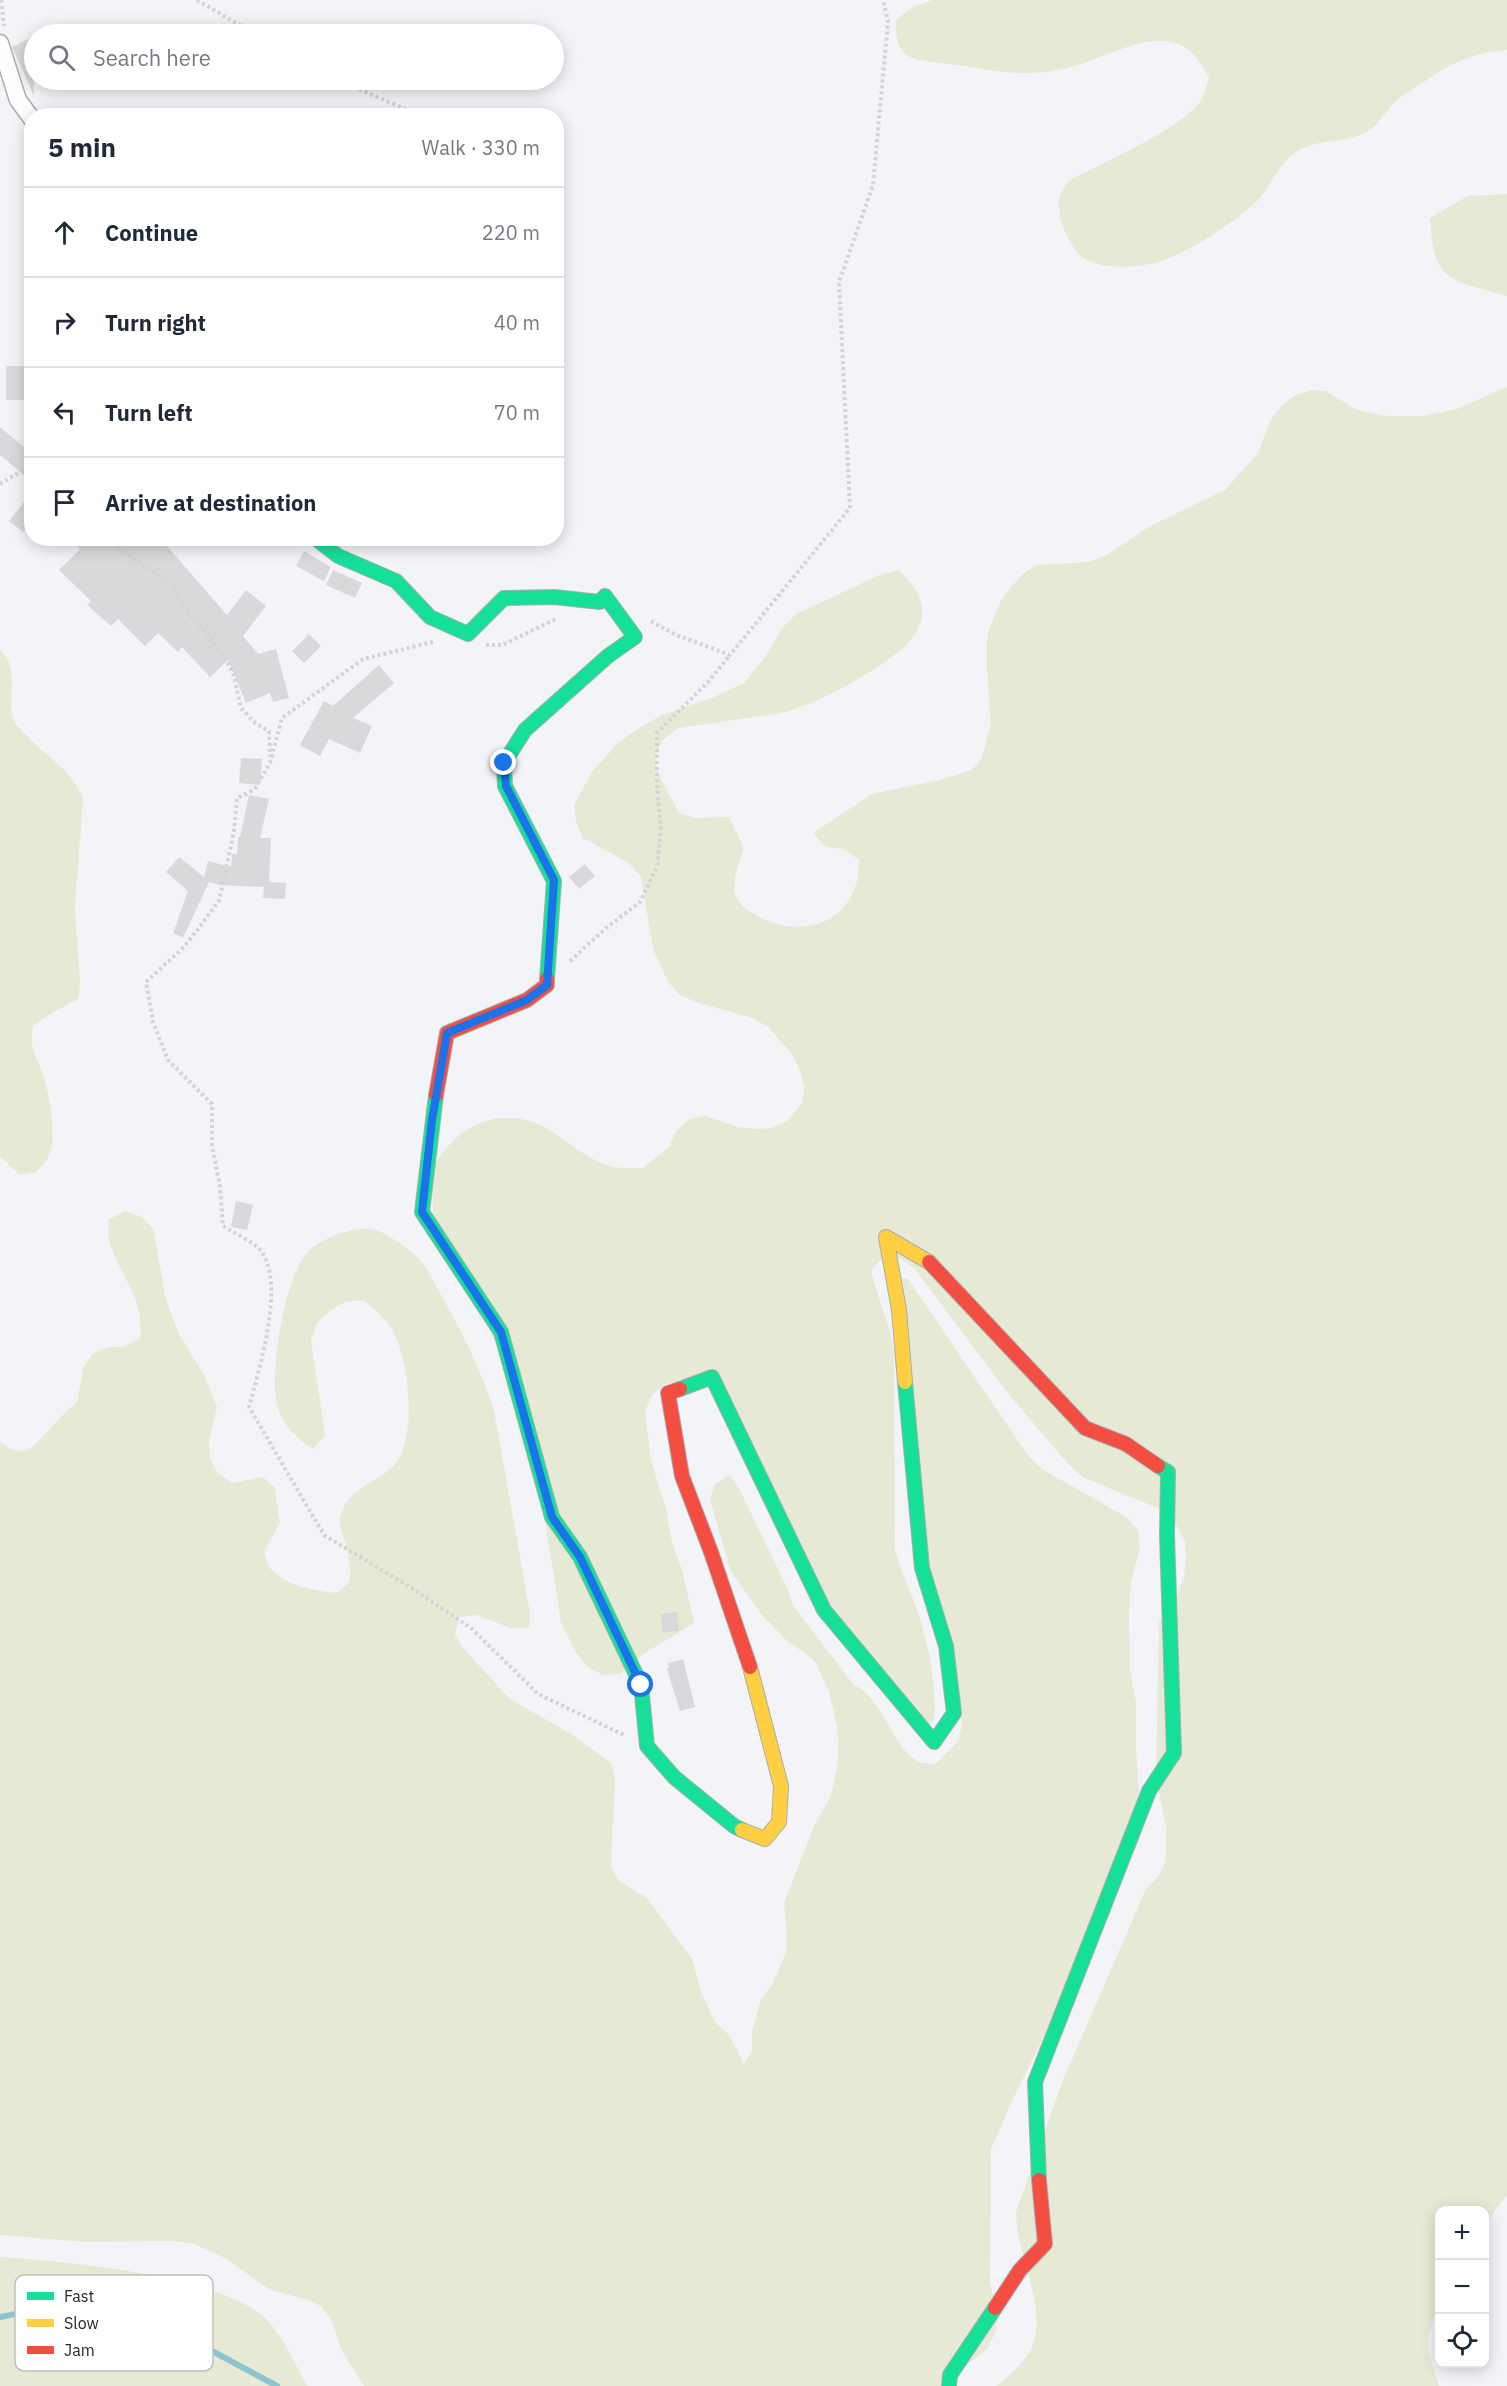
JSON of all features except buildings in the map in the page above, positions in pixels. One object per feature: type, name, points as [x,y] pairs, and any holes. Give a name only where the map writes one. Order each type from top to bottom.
[{"type":"street","points":[[0,43],[18,100],[24,108]]},
{"type":"street","points":[[325,546],[338,556],[396,581],[430,617],[468,634],[504,598],[554,597],[600,602],[605,596],[635,637],[608,656],[525,730],[504,763],[506,786],[554,880],[547,985],[527,1000],[447,1033],[432,1120],[422,1212],[501,1332],[552,1517],[580,1557],[641,1685],[647,1746],[674,1777],[734,1826],[765,1839],[779,1822],[781,1786],[770,1742],[751,1671],[711,1552],[682,1476],[668,1393],[712,1377],[824,1610],[934,1742],[954,1713],[946,1646],[922,1568],[899,1310],[886,1237],[934,1265],[1085,1428],[1126,1444],[1168,1472],[1167,1535],[1174,1753],[1149,1791],[1035,2082],[1040,2193],[1045,2244],[1020,2270],[950,2375],[949,2386]]},
{"type":"path","points":[[197,0],[238,24]]},
{"type":"path","points":[[569,963],[605,929],[640,902],[657,867],[661,829],[657,786],[657,732],[709,681],[850,508],[839,282],[873,185],[888,21],[883,0]]},
{"type":"path","points":[[361,90],[403,108]]},
{"type":"path","points":[[0,484],[24,470]]},
{"type":"path","points":[[116,546],[173,586],[184,610],[221,650],[233,673],[241,708],[255,723],[269,731],[270,763]]},
{"type":"path","points":[[479,644],[502,645],[564,615]]},
{"type":"path","points":[[644,618],[674,634],[730,655]]},
{"type":"path","points":[[445,643],[433,642],[363,658],[282,718],[270,763],[254,790],[237,798],[233,841],[219,901],[184,946],[146,982],[153,1022],[168,1060],[212,1104],[212,1145],[220,1186],[223,1226],[261,1250],[270,1270],[269,1330],[249,1407],[324,1535],[413,1589],[471,1628],[538,1694],[647,1746]]},
{"type":"green space","points":[[932,0],[1507,0],[1507,50],[1484,53],[1443,69],[1398,99],[1371,129],[1363,134],[1319,143],[1294,153],[1282,165],[1258,200],[1215,233],[1190,248],[1167,259],[1146,265],[1107,266],[1085,259],[1077,252],[1068,238],[1059,213],[1063,189],[1083,173],[1147,141],[1184,117],[1197,106],[1202,98],[1209,77],[1188,49],[1166,41],[1141,43],[1076,65],[1033,73],[997,71],[917,59],[903,52],[896,34],[896,20],[911,8]]},
{"type":"green space","points":[[1507,194],[1507,296],[1459,282],[1441,268],[1432,240],[1430,218],[1468,196]]},
{"type":"green space","points":[[1507,387],[1507,2195],[1489,2219],[1489,2206],[1435,2206],[1435,2316],[1429,2333],[1428,2351],[1439,2386],[997,2386],[1024,2360],[1033,2344],[1036,2327],[1036,2308],[1016,2212],[1063,2080],[1146,1889],[1158,1877],[1166,1861],[1166,1827],[1156,1776],[1159,1622],[1178,1593],[1184,1576],[1185,1541],[1165,1511],[1084,1478],[1070,1466],[1011,1397],[914,1268],[900,1258],[883,1257],[871,1270],[894,1349],[895,1549],[925,1637],[933,1678],[934,1720],[928,1725],[859,1660],[712,1377],[667,1384],[653,1394],[645,1411],[651,1460],[666,1509],[672,1542],[683,1573],[694,1623],[646,1653],[621,1674],[603,1675],[588,1667],[576,1653],[561,1623],[534,1448],[516,1384],[433,1213],[432,1167],[446,1148],[467,1130],[492,1120],[517,1118],[542,1126],[603,1164],[618,1168],[643,1168],[669,1147],[676,1131],[689,1119],[705,1116],[738,1127],[772,1128],[787,1121],[802,1103],[804,1087],[799,1068],[792,1054],[768,1027],[752,1018],[680,995],[668,982],[653,949],[641,877],[629,863],[583,838],[576,822],[574,805],[592,772],[617,744],[631,733],[662,715],[714,697],[744,683],[765,657],[783,627],[796,614],[882,574],[899,570],[914,588],[921,604],[921,619],[916,632],[893,656],[862,677],[793,710],[679,728],[659,747],[656,758],[661,779],[679,813],[695,818],[729,817],[744,848],[734,886],[737,899],[746,909],[776,924],[794,927],[827,920],[841,910],[851,897],[857,880],[859,860],[844,849],[826,847],[813,833],[872,794],[939,780],[972,770],[982,758],[991,724],[987,635],[1000,602],[1023,574],[1037,565],[1088,562],[1105,556],[1150,526],[1225,490],[1258,453],[1270,421],[1281,406],[1294,396],[1310,390],[1326,391],[1355,409],[1388,416],[1422,416],[1457,409]]},
{"type":"green space","points":[[0,650],[12,674],[11,702],[15,722],[66,772],[83,799],[75,908],[79,998],[33,1026],[33,1047],[43,1075],[52,1117],[52,1140],[48,1158],[41,1167],[36,1172],[19,1175],[0,1156]]},
{"type":"green space","points":[[125,1211],[142,1217],[153,1229],[166,1299],[178,1332],[205,1377],[217,1407],[209,1441],[210,1459],[218,1473],[232,1483],[263,1477],[275,1488],[280,1522],[264,1552],[268,1563],[277,1575],[285,1580],[320,1591],[337,1593],[350,1581],[349,1557],[340,1523],[345,1504],[359,1490],[391,1468],[397,1462],[403,1449],[409,1415],[406,1376],[403,1358],[392,1329],[375,1310],[363,1300],[345,1302],[330,1311],[317,1323],[311,1340],[325,1436],[313,1449],[290,1430],[282,1419],[277,1405],[275,1370],[277,1347],[287,1299],[302,1260],[311,1249],[333,1236],[350,1231],[367,1229],[379,1231],[391,1237],[424,1265],[464,1337],[494,1410],[530,1613],[529,1628],[510,1628],[477,1615],[460,1617],[455,1634],[463,1648],[510,1699],[571,1734],[611,1763],[615,1780],[611,1866],[618,1880],[647,1898],[692,1959],[701,1992],[715,2022],[729,2035],[744,2064],[752,2050],[752,2031],[761,1999],[772,1985],[786,1953],[784,1903],[814,1826],[831,1796],[838,1762],[838,1743],[837,1726],[829,1691],[814,1660],[785,1639],[761,1614],[730,1570],[710,1499],[715,1484],[730,1475],[739,1488],[793,1605],[853,1684],[874,1702],[908,1754],[924,1763],[936,1764],[959,1740],[962,1723],[932,1603],[898,1279],[908,1279],[1029,1457],[1042,1469],[1128,1518],[1138,1531],[1140,1548],[1131,1581],[1129,1616],[1130,1668],[1136,1703],[1136,1752],[1140,1804],[1091,1942],[1012,2101],[991,2149],[990,2283],[998,2317],[995,2333],[987,2349],[959,2371],[947,2386],[364,2386],[342,2351],[331,2319],[321,2306],[305,2299],[270,2290],[227,2259],[194,2244],[175,2241],[84,2242],[0,2235],[0,1441],[11,1450],[27,1451],[77,1402],[83,1368],[92,1354],[108,1347],[124,1347],[140,1338],[140,1323],[135,1297],[113,1252],[109,1237],[108,1220]]},
{"type":"green space","points":[[0,2257],[62,2262],[151,2275],[15,2275],[15,2371],[213,2371],[213,2291],[245,2305],[267,2320],[284,2343],[307,2386],[0,2386]]},
{"type":"waterway","points":[[0,2317],[15,2314]]},
{"type":"waterway","points":[[213,2352],[277,2386]]},
{"type":"traffic: fast","points":[[325,546],[338,556],[396,581],[430,617],[468,634],[504,598],[554,597],[600,602],[605,596],[635,637],[608,656],[525,730],[504,763],[505,786],[554,881],[547,979]]},
{"type":"traffic: fast","points":[[436,1095],[422,1212],[501,1332],[552,1517],[580,1557],[641,1685],[647,1746],[674,1777],[742,1830]]},
{"type":"traffic: fast","points":[[680,1389],[712,1377],[824,1610],[934,1742],[954,1713],[946,1646],[922,1568],[905,1382]]},
{"type":"traffic: fast","points":[[1039,2180],[1035,2082],[1149,1791],[1174,1753],[1167,1535],[1168,1472],[1158,1466]]},
{"type":"traffic: fast","points":[[949,2386],[950,2375],[995,2308]]},
{"type":"traffic: slow","points":[[905,1382],[899,1310],[886,1237],[929,1262]]},
{"type":"traffic: slow","points":[[742,1830],[765,1839],[779,1822],[781,1786],[750,1667]]},
{"type":"traffic: jam","points":[[436,1095],[447,1033],[527,1000],[547,985],[547,979]]},
{"type":"traffic: jam","points":[[929,1262],[1085,1428],[1126,1444],[1158,1466]]},
{"type":"traffic: jam","points":[[680,1389],[668,1393],[682,1476],[711,1552],[750,1667]]},
{"type":"traffic: jam","points":[[995,2308],[1020,2270],[1045,2244],[1039,2180]]},
{"type":"route","points":[[504,763],[506,786],[554,880],[547,985],[527,1000],[447,1033],[432,1120],[422,1212],[501,1332],[552,1517],[580,1557],[641,1685]]}]
